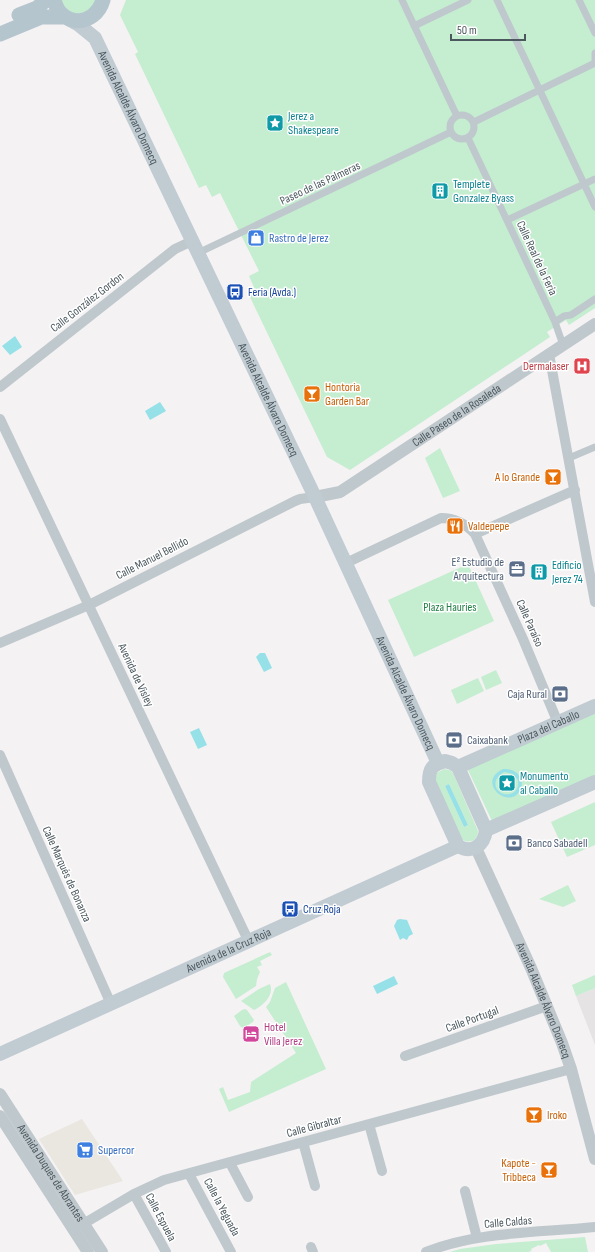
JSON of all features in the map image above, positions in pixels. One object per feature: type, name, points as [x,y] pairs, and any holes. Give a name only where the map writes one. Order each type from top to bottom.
[{"type":"main road","points":[[0,23],[37,8],[46,0]]},
{"type":"main road","points":[[54,0],[55,6],[67,18]]},
{"type":"main road","points":[[0,34],[42,17],[67,18],[82,21],[90,18],[96,13],[102,3]]},
{"type":"main road","name":"Avenida Alcalde Álvaro Domecq","points":[[96,38],[97,19],[102,3]]},
{"type":"main road","name":"Avenida Alcalde Álvaro Domecq","points":[[67,18],[96,38],[315,497],[438,763]]},
{"type":"main road","name":"Plaza del Caballo","points":[[458,767],[595,706]]},
{"type":"main road","points":[[445,761],[458,767],[486,830],[484,840],[476,848],[471,850],[462,849],[458,846],[429,782],[429,774],[432,767],[438,763],[445,761]]},
{"type":"main road","points":[[486,830],[595,782]]},
{"type":"main road","name":"Avenida de la Cruz Roja","points":[[0,1054],[458,846]]},
{"type":"street","points":[[402,0],[457,116]]},
{"type":"street","points":[[414,26],[468,0]]},
{"type":"street","points":[[497,0],[595,207]]},
{"type":"street","points":[[579,0],[595,33]]},
{"type":"street","points":[[474,122],[595,63],[595,53]]},
{"type":"street","points":[[457,116],[468,116],[474,122],[474,129],[471,136],[468,138],[460,140],[453,136],[450,125],[451,121],[457,116]]},
{"type":"street","name":"Paseo de las Palmeras","points":[[195,247],[451,132]]},
{"type":"street","name":"Calle Real de la Feria","points":[[468,138],[555,322],[563,345]]},
{"type":"street","points":[[507,220],[595,179]]},
{"type":"street","name":"Calle González Gordon","points":[[0,387],[174,249],[195,247]]},
{"type":"street","points":[[555,322],[564,316],[571,315],[595,299]]},
{"type":"street","name":"Calle Paseo de la Rosaleda","points":[[315,497],[340,492],[595,324]]},
{"type":"street","points":[[549,354],[595,602]]},
{"type":"street","name":"Avenida de Visley","points":[[0,420],[249,942]]},
{"type":"street","points":[[569,458],[595,447]]},
{"type":"street","points":[[475,534],[575,490]]},
{"type":"street","name":"Calle Manuel Bellido","points":[[0,643],[89,605],[295,501],[315,497]]},
{"type":"street","name":"Calle Paraíso","points":[[346,563],[441,518],[450,518],[468,526],[475,534],[523,639],[558,723]]},
{"type":"street","name":"Calle Marqués de Bonanza","points":[[0,755],[111,1004]]},
{"type":"street","name":"Avenida Alcalde Álvaro Domecq","points":[[476,848],[547,1006],[562,1043],[571,1069],[595,1159]]},
{"type":"street","name":"Calle Portugal","points":[[405,1056],[547,1006]]},
{"type":"street","name":"Calle Gibraltar","points":[[74,1230],[134,1194],[164,1180],[571,1069]]},
{"type":"street","name":"Avenida Duques de Abrantes","points":[[0,1094],[102,1252]]},
{"type":"street","name":"Avenida Duques de Abrantes","points":[[0,1116],[88,1252]]},
{"type":"street","points":[[369,1124],[382,1170]]},
{"type":"street","points":[[304,1142],[315,1186]]},
{"type":"street","points":[[230,1162],[248,1197]]},
{"type":"street","name":"Calle la Yeguada","points":[[189,1174],[231,1252]]},
{"type":"street","points":[[465,1192],[477,1238]]},
{"type":"street","name":"Calle Espuela","points":[[134,1194],[166,1252]]},
{"type":"street","name":"Calle Caldas","points":[[426,1252],[462,1240],[595,1227]]},
{"type":"shaded area","points":[[595,988],[595,1045],[576,996]]},
{"type":"shaded area","points":[[82,1119],[123,1181],[75,1195],[39,1139]]},
{"type":"green space","points":[[60,0],[98,0],[89,13],[71,14]]},
{"type":"green space","points":[[126,0],[595,0],[595,308],[569,325],[566,320],[547,332],[550,337],[350,470],[327,457],[249,295],[256,292],[249,276],[259,271],[220,193],[212,197],[206,185],[199,188],[135,54],[138,52],[120,15]]},
{"type":"green space","points":[[440,448],[460,491],[443,498],[425,458]]},
{"type":"green space","name":"Plaza Hauries","points":[[468,564],[494,621],[414,657],[388,600]]},
{"type":"green space","points":[[496,670],[502,683],[486,690],[481,677]]},
{"type":"green space","points":[[478,678],[484,691],[457,704],[451,690]]},
{"type":"green space","points":[[595,712],[595,776],[492,821],[468,770]]},
{"type":"green space","points":[[444,769],[450,770],[453,773],[478,831],[477,837],[474,840],[469,842],[463,840],[435,781],[437,773]],"holes":[[[449,784],[468,825],[464,827],[445,786]]]},
{"type":"green space","points":[[595,802],[595,845],[567,857],[551,822]]},
{"type":"green space","points":[[568,885],[576,901],[563,907],[539,899]]},
{"type":"green space","points":[[270,952],[272,955],[260,961],[262,965],[257,967],[260,972],[256,986],[236,999],[223,977],[224,973]]},
{"type":"green space","points":[[595,975],[595,988],[576,996],[572,985]]},
{"type":"green space","points":[[286,982],[326,1069],[229,1112],[219,1089],[223,1087],[228,1100],[250,1092],[251,1082],[296,1053],[266,1007],[270,1002],[275,988]]},
{"type":"green space","points":[[270,984],[270,995],[263,1005],[254,1010],[241,1001],[259,989]]},
{"type":"green space","points":[[245,1009],[254,1020],[243,1028],[234,1016]]},
{"type":"green space","points":[[585,1237],[588,1252],[551,1252],[546,1243],[531,1249],[532,1250],[529,1252],[450,1252],[460,1249],[496,1244]]},
{"type":"water","points":[[15,336],[22,347],[10,355],[2,346]]},
{"type":"water","points":[[160,402],[166,411],[150,420],[145,411]]},
{"type":"water","points":[[260,653],[265,653],[272,668],[264,672],[256,657]]},
{"type":"water","points":[[199,728],[207,745],[198,749],[190,732]]},
{"type":"water","points":[[503,769],[515,771],[520,776],[522,784],[521,788],[516,795],[510,798],[504,797],[494,788],[492,781],[495,775]],"holes":[[[505,772],[513,774],[518,780],[518,787],[511,794],[502,793],[496,786],[496,780],[502,773]]]},
{"type":"water","points":[[449,784],[468,825],[464,827],[445,786]]},
{"type":"water","points":[[397,920],[407,920],[413,934],[409,936],[407,940],[403,938],[400,940],[394,926]]},
{"type":"water","points":[[394,976],[398,984],[377,994],[373,986]]},
{"type":"place","name":"Jerez a Shakespeare","points":[[275,123]]},
{"type":"place","name":"Templete Gonzalez Byass","points":[[440,191]]},
{"type":"place","name":"Rastro de Jerez","points":[[256,238]]},
{"type":"place","name":"Feria (Avda.)","points":[[235,292]]},
{"type":"place","name":"Dermalaser","points":[[582,366]]},
{"type":"place","name":"Hontoria Garden Bar","points":[[312,394]]},
{"type":"place","name":"A lo Grande","points":[[553,477]]},
{"type":"place","name":"Valdepepe","points":[[455,526]]},
{"type":"place","name":"E² Estudio de Arquitectura","points":[[517,569]]},
{"type":"place","name":"Edificio Jerez 74","points":[[539,572]]},
{"type":"place","name":"Caja Rural","points":[[560,694]]},
{"type":"place","name":"Caixabank","points":[[454,740]]},
{"type":"place","name":"Monumento al Caballo","points":[[507,783]]},
{"type":"place","name":"Banco Sabadell","points":[[514,843]]},
{"type":"place","name":"Cruz Roja","points":[[290,909]]},
{"type":"place","name":"Hotel Villa Jerez","points":[[251,1034]]},
{"type":"place","name":"Iroko","points":[[534,1115]]},
{"type":"place","name":"Supercor","points":[[85,1150]]},
{"type":"place","name":"Kapote - Tribbeca","points":[[549,1170]]}]
